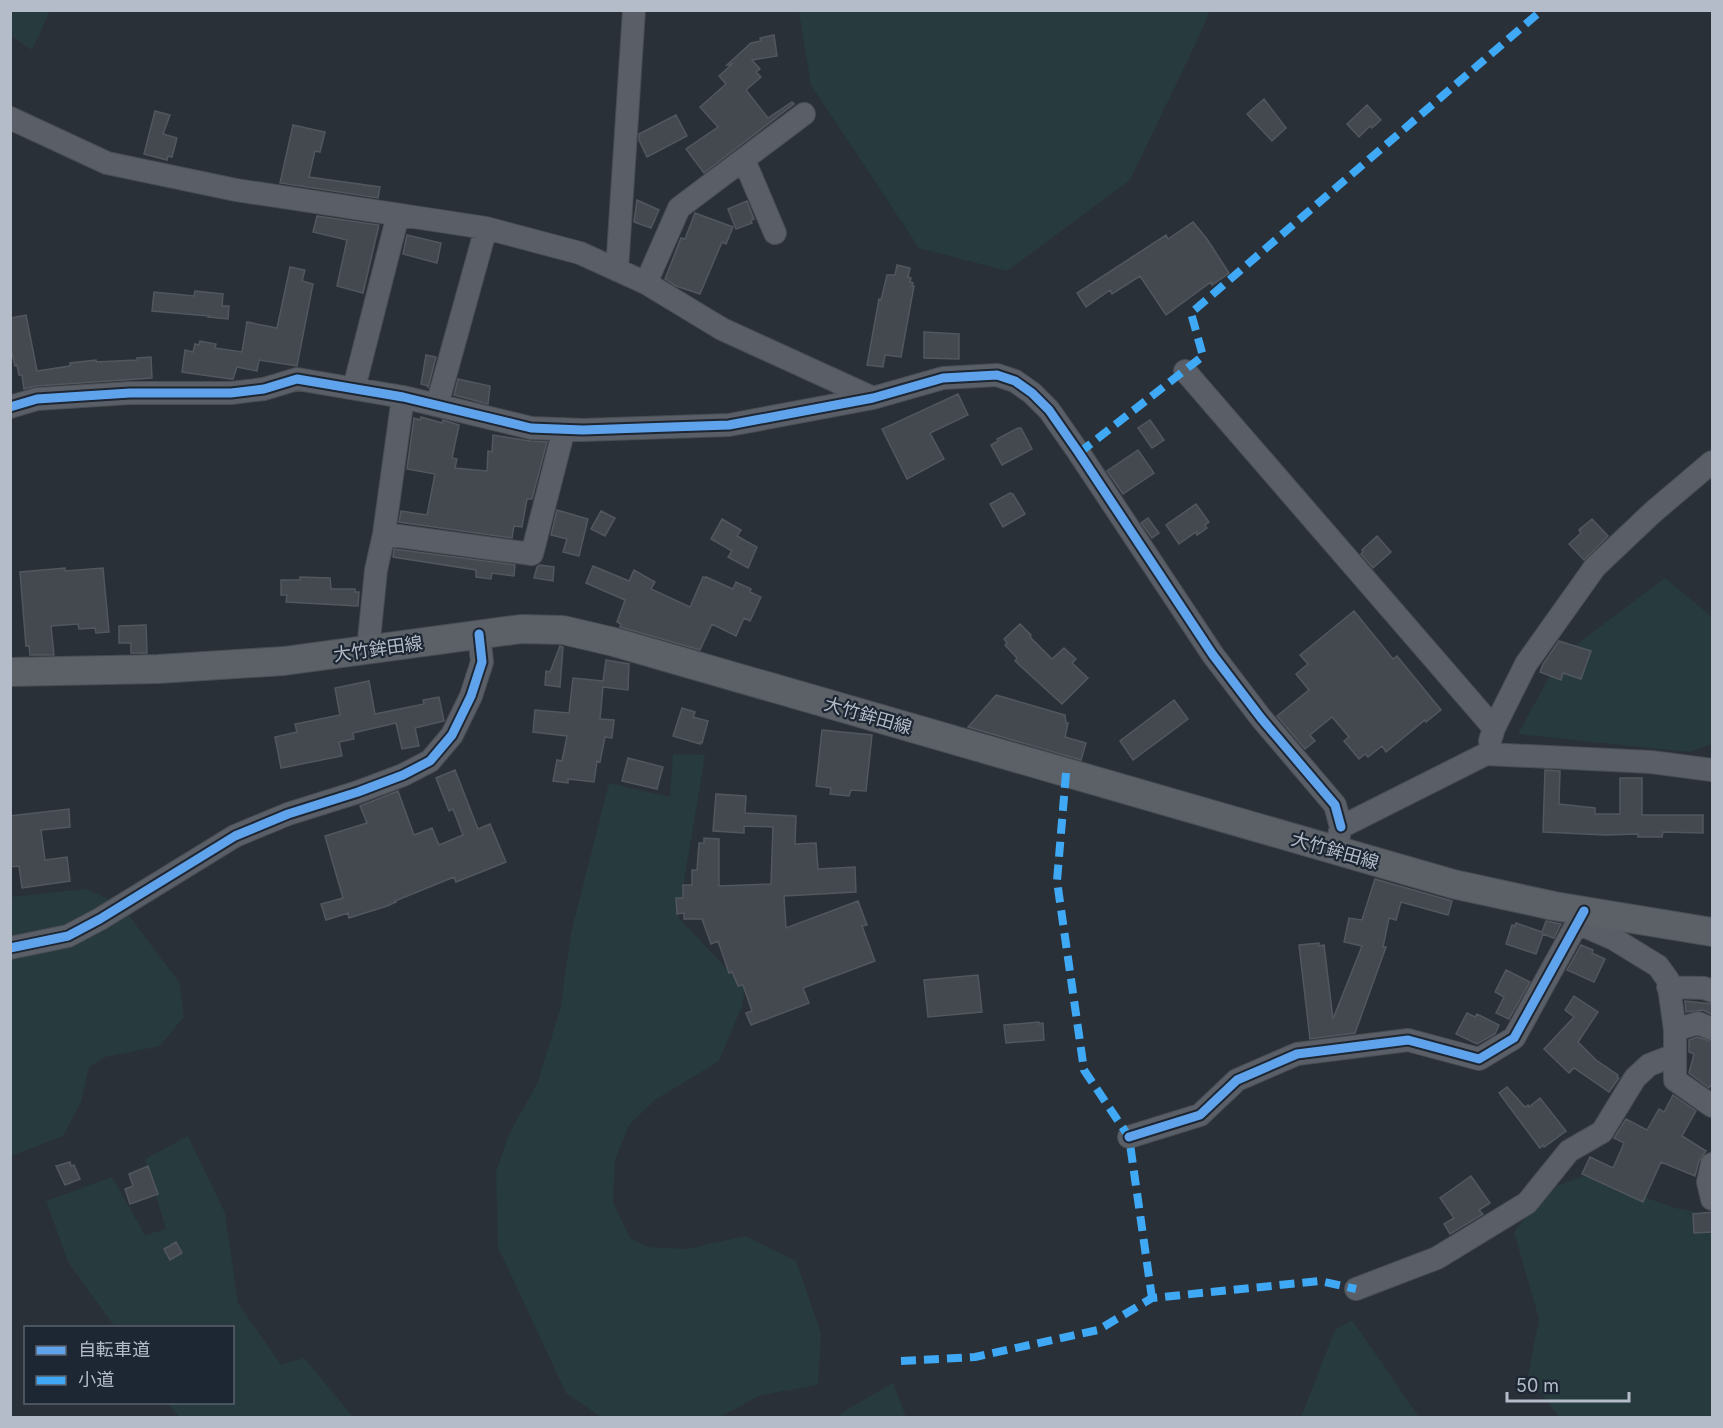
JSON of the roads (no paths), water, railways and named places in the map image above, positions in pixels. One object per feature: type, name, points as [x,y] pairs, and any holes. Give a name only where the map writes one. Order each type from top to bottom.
[{"type":"main road","name":"大竹鉾田線","points":[[10,672],[158,669],[284,661],[521,629],[563,630],[1338,839],[1453,884],[1580,917],[1713,932]]},
{"type":"street","points":[[616,270],[634,10]]},
{"type":"street","points":[[646,283],[679,208],[804,114]]},
{"type":"street","points":[[10,118],[107,163],[236,190],[486,228],[580,253],[646,283],[722,329],[873,398]]},
{"type":"street","points":[[744,160],[774,233]]},
{"type":"street","points":[[354,388],[398,215]]},
{"type":"street","points":[[437,405],[486,228]]},
{"type":"street","points":[[1185,371],[1494,728]]},
{"type":"street","points":[[10,407],[37,399],[130,393],[231,393],[264,389],[297,379],[403,397],[531,428],[729,425],[873,398],[943,378],[997,375],[1015,381],[1032,393],[1049,410],[1213,655],[1261,718],[1335,805],[1338,839],[1486,754],[1651,762],[1713,770]]},
{"type":"street","points":[[368,650],[376,570],[384,534],[403,397]]},
{"type":"street","points":[[384,534],[532,554],[564,429]]},
{"type":"street","points":[[1486,754],[1494,728],[1526,664],[1594,567],[1652,513],[1713,462]]},
{"type":"street","points":[[10,948],[68,936],[100,920],[235,836],[288,814],[403,775],[430,761],[452,735],[471,696],[482,662],[479,634]]},
{"type":"street","points":[[1129,1137],[1200,1115],[1237,1080],[1297,1054],[1408,1040],[1479,1059],[1514,1038],[1580,917],[1658,966],[1668,980],[1675,1030],[1675,1080],[1713,1106]]},
{"type":"street","points":[[1668,987],[1704,988],[1713,991]]},
{"type":"street","points":[[1675,1030],[1698,1023],[1713,1029]]},
{"type":"street","points":[[1356,1289],[1437,1258],[1527,1203],[1569,1151],[1602,1132],[1635,1078],[1649,1065],[1675,1055]]},
{"type":"street","points":[[1713,1164],[1708,1182],[1713,1199]]}]
